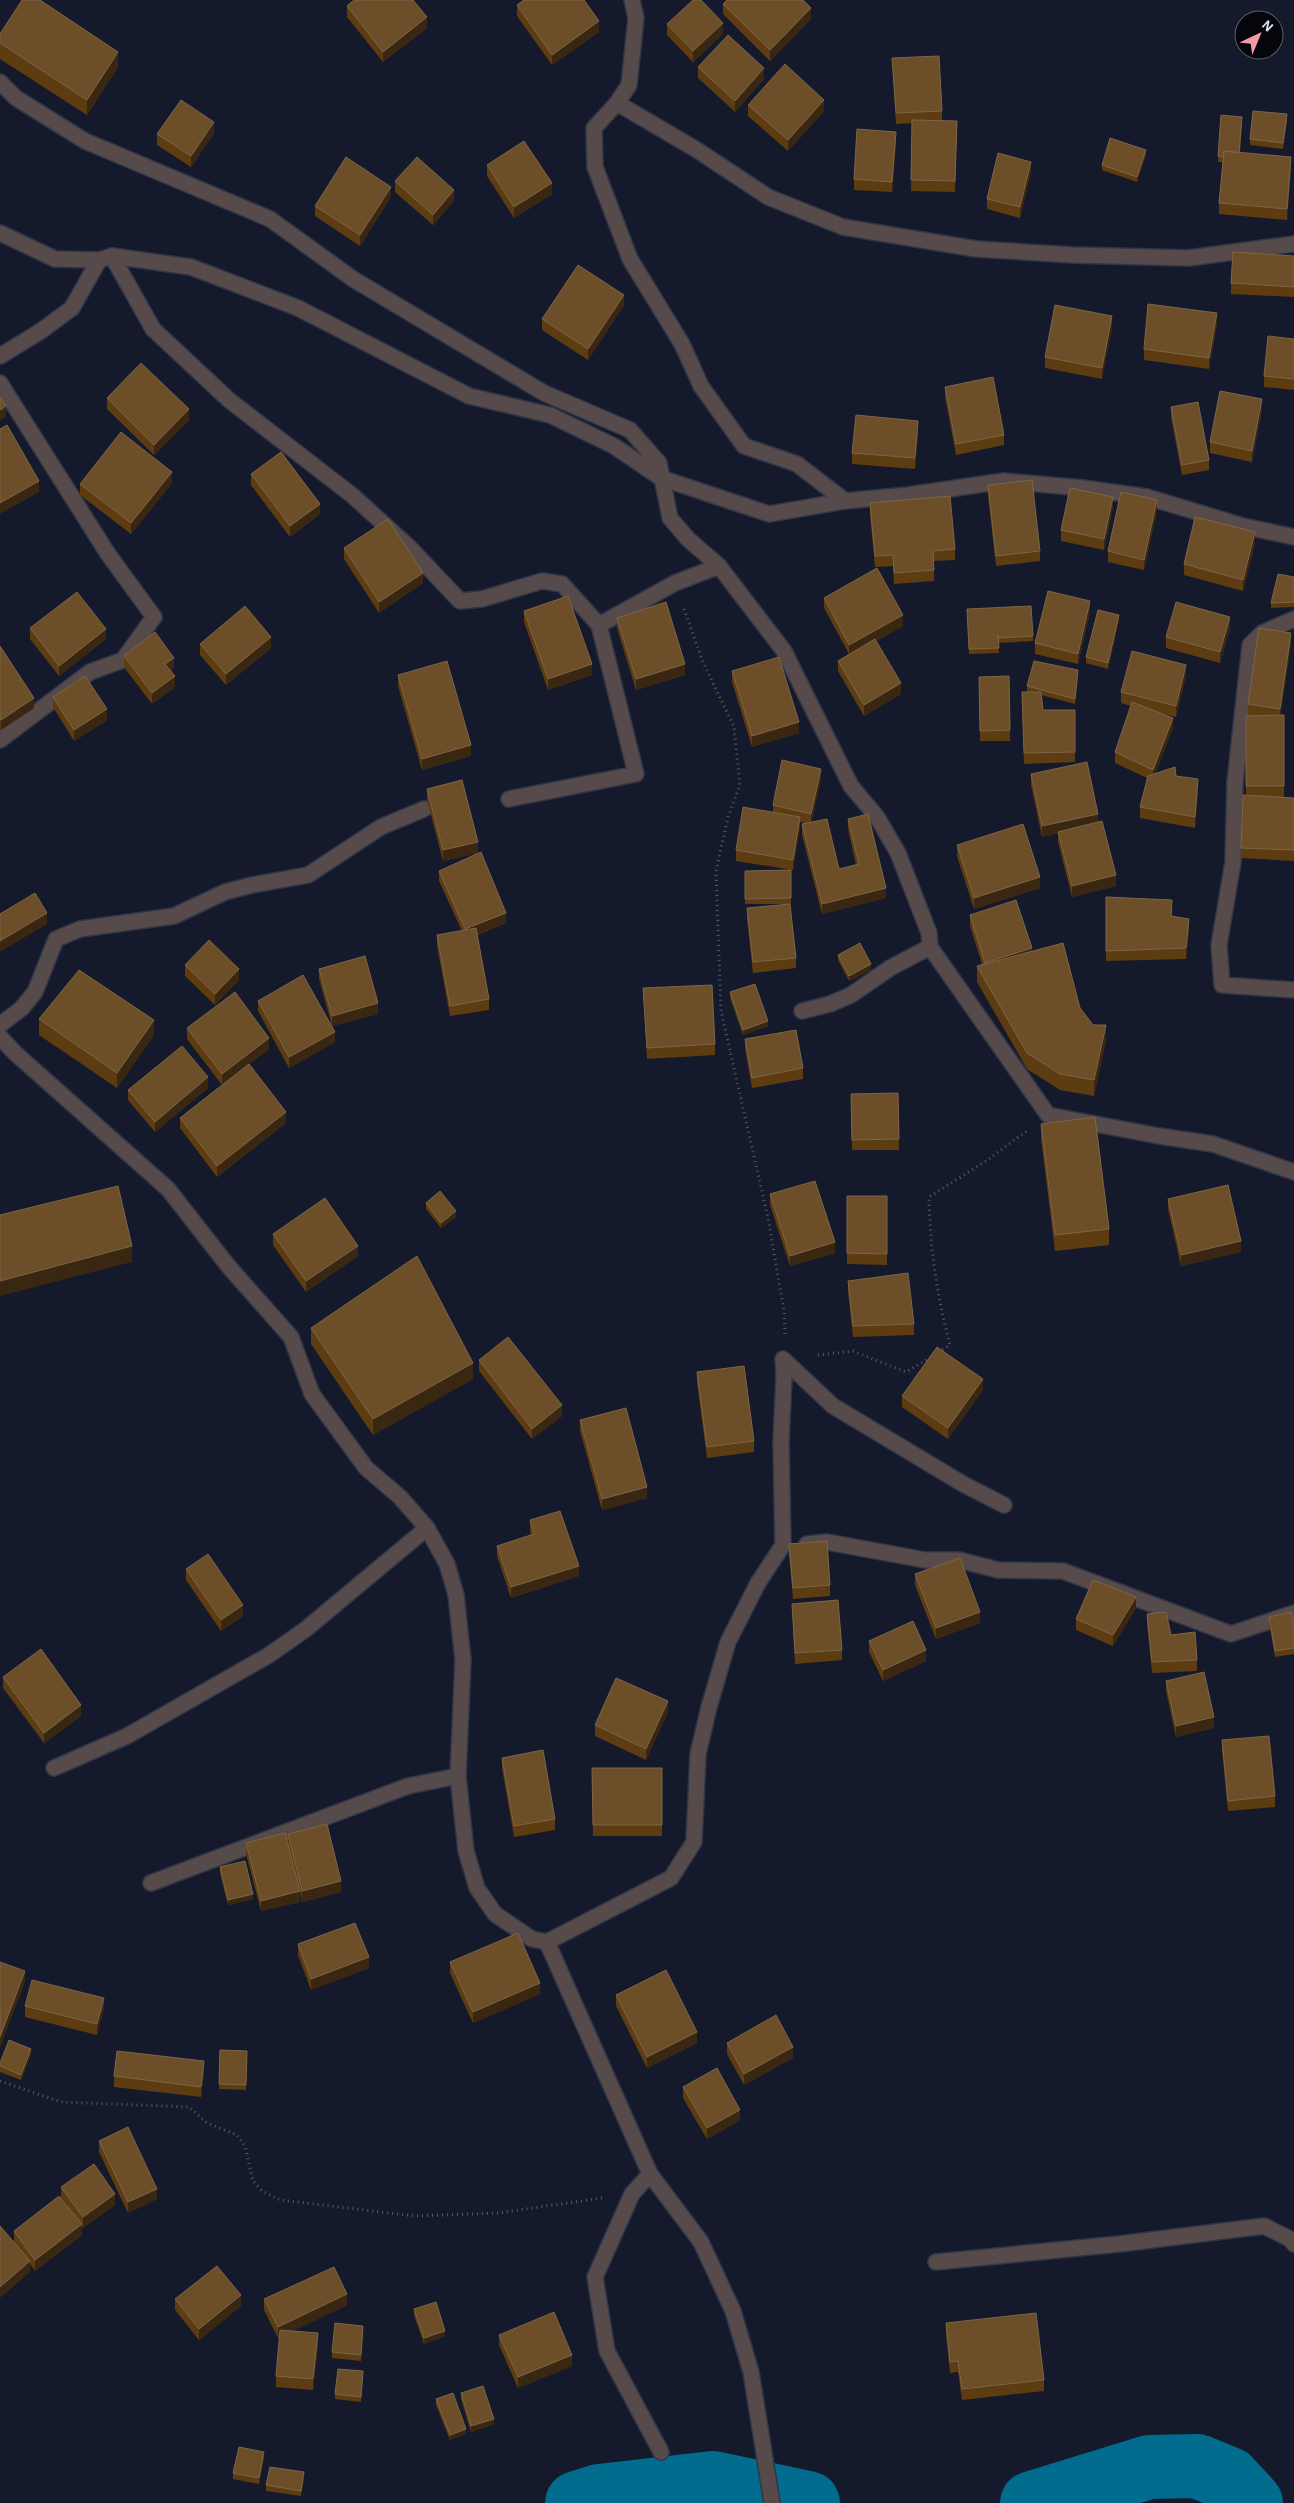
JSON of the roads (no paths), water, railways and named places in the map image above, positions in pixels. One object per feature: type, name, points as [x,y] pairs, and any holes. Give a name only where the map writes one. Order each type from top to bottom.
[{"type":"street","points":[[632,0],[636,18],[629,84],[617,104],[594,128],[595,167],[630,259],[682,344],[701,386],[744,446],[796,464],[846,500]]},
{"type":"street","points":[[0,82],[16,98],[86,140],[270,219],[353,278],[544,393],[630,430],[659,463],[670,518],[688,540],[719,566],[784,650],[852,786],[877,817],[898,853],[929,933],[930,947],[1048,1114],[1158,1136],[1213,1144],[1294,1172]]},
{"type":"street","points":[[617,104],[697,150],[768,197],[843,227],[976,249],[1073,255],[1189,258],[1294,244]]},
{"type":"street","points":[[0,233],[55,259],[105,258],[191,267],[298,308],[469,396],[550,415],[614,446],[661,478],[769,514],[846,500],[908,495],[1004,482],[1083,488],[1146,497],[1243,526],[1294,538]]},
{"type":"street","points":[[0,356],[72,308],[105,258]]},
{"type":"street","points":[[105,258],[153,329],[229,400],[353,496],[409,547],[460,601],[482,599],[542,581],[562,584],[599,625],[636,774],[509,799]]},
{"type":"street","points":[[0,383],[108,554],[154,617],[123,660],[90,672],[0,740]]},
{"type":"street","points":[[599,625],[675,583],[719,566]]},
{"type":"street","points":[[1294,619],[1262,633],[1250,645],[1235,782],[1233,862],[1219,945],[1222,985],[1294,990]]},
{"type":"street","points":[[0,1025],[22,1008],[35,992],[56,939],[80,929],[174,916],[225,892],[308,875],[381,827],[424,809]]},
{"type":"street","points":[[802,1010],[830,1004],[851,995],[890,968],[930,947]]},
{"type":"street","points":[[0,1037],[15,1053],[168,1189],[229,1266],[291,1337],[312,1394],[366,1468],[400,1497],[427,1528],[448,1564],[456,1595],[463,1660],[458,1776],[466,1851],[477,1888],[495,1914],[532,1939],[547,1942],[671,1878],[694,1842],[698,1754],[728,1642],[758,1582],[783,1545],[782,1442],[784,1377],[782,1359],[833,1406],[963,1484],[1004,1505]]},
{"type":"street","points":[[54,1768],[127,1736],[270,1656],[306,1629],[427,1528]]},
{"type":"street","points":[[783,1545],[827,1542],[925,1560],[959,1560],[998,1570],[1063,1571],[1230,1634],[1294,1613]]},
{"type":"street","points":[[151,1882],[408,1786],[458,1776]]},
{"type":"street","points":[[547,1942],[650,2174],[701,2242],[732,2311],[751,2372],[772,2503]]},
{"type":"street","points":[[650,2174],[632,2194],[595,2277],[607,2351],[661,2452]]},
{"type":"street","points":[[936,2262],[1119,2244],[1264,2226],[1290,2239],[1294,2244]]},
{"type":"waterway","points":[[1032,2503],[1149,2467],[1197,2466],[1229,2479],[1251,2503]]},
{"type":"waterway","points":[[577,2503],[599,2496],[713,2483],[808,2503]]}]
